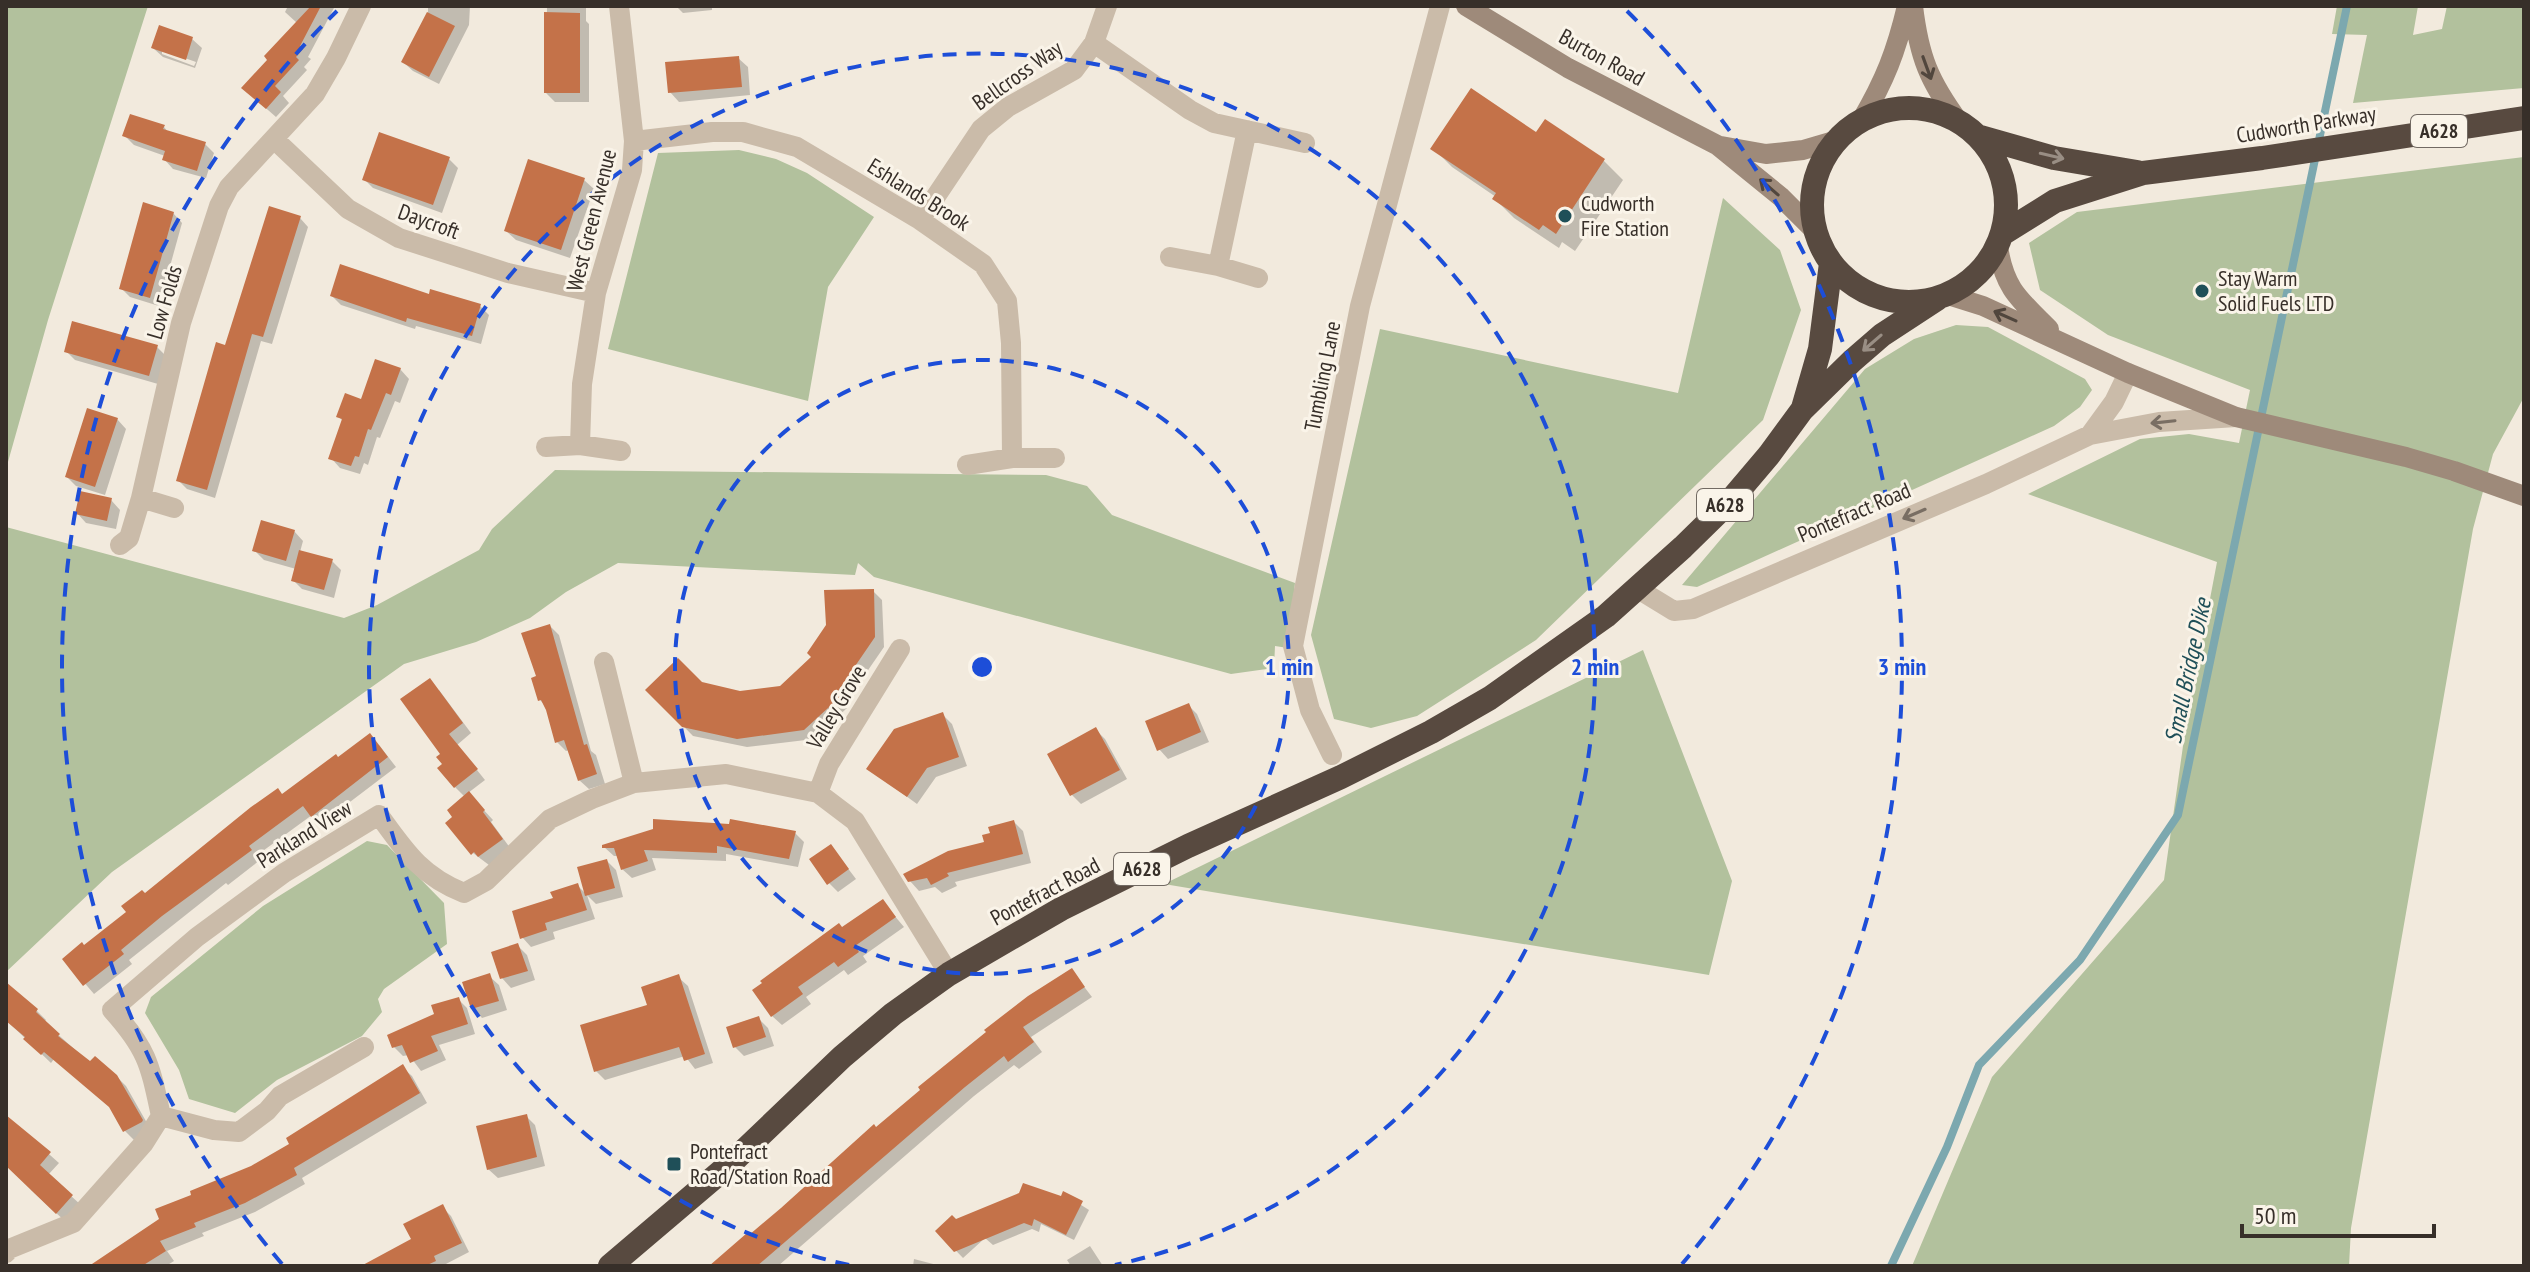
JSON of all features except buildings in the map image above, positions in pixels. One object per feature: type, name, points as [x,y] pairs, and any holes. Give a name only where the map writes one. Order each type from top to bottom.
[{"type":"highway","points":[[1921,109],[1968,129],[1994,157],[2003,182],[2006,208],[2000,240],[1976,276],[1942,297],[1903,302],[1869,293],[1848,280],[1831,263],[1817,233],[1812,208],[1815,184],[1823,161],[1837,140],[1861,121],[1881,113],[1921,109]]},
{"type":"highway","name":"Cudworth Parkway","points":[[2000,240],[2055,201],[2143,173],[2524,118]]},
{"type":"highway","name":"Cudworth Parkway","points":[[1968,129],[2054,158],[2143,173]]},
{"type":"highway","name":"Pontefract Road","points":[[1802,410],[1820,349],[1831,263]]},
{"type":"highway","name":"Pontefract Road","points":[[610,1266],[730,1164],[842,1057],[893,1014],[949,974],[1061,909],[1431,732],[1490,698],[1606,616],[1730,501],[1802,410],[1882,335],[1942,297]]},
{"type":"street","name":"Low Folds","points":[[120,545],[129,538],[141,498],[181,323],[219,206],[229,187],[315,94],[361,6]]},
{"type":"street","name":"West Green Avenue","points":[[580,445],[582,384],[596,293],[632,170],[634,141],[619,6]]},
{"type":"street","name":"Bellcross Way","points":[[920,220],[981,129],[1008,107],[1074,70],[1094,43],[1107,6]]},
{"type":"street","name":"Tumbling Lane","points":[[1332,755],[1310,710],[1293,646],[1360,306],[1440,6]]},
{"type":"street","name":"Burton Road","points":[[1466,6],[1568,68],[1717,145],[1781,197],[1817,233]]},
{"type":"street","points":[[1861,121],[1886,78],[1910,6]]},
{"type":"street","points":[[1910,6],[1927,72],[1968,129]]},
{"type":"street","points":[[1094,43],[1190,110],[1214,123],[1305,143]]},
{"type":"street","points":[[1218,266],[1247,130]]},
{"type":"street","name":"Eshlands Brook","points":[[634,141],[712,132],[743,132],[797,147],[920,220],[983,264],[1007,301],[1011,343],[1012,458]]},
{"type":"street","name":"Daycroft","points":[[274,139],[348,209],[399,238],[508,273],[596,293]]},
{"type":"street","name":"Burton Road","points":[[1717,145],[1766,154],[1803,150],[1837,140]]},
{"type":"street","name":"Pontefract Road","points":[[2000,240],[2001,270],[2009,285],[2020,301],[2061,341]]},
{"type":"street","points":[[1170,257],[1258,278]]},
{"type":"street","name":"Pontefract Road","points":[[1942,297],[1983,306],[2128,373],[2236,417],[2406,457],[2524,496]]},
{"type":"street","name":"Pontefract Road","points":[[2090,435],[2114,402],[2128,373]]},
{"type":"street","name":"Pontefract Road","points":[[1638,589],[1674,611],[1693,609],[1986,484],[2090,435],[2159,422],[2236,417]]},
{"type":"street","points":[[546,447],[580,445],[621,451]]},
{"type":"street","points":[[967,465],[1012,458],[1055,458]]},
{"type":"street","points":[[141,498],[174,508]]},
{"type":"street","name":"Valley Grove","points":[[818,793],[829,764],[900,649]]},
{"type":"street","points":[[604,662],[634,783]]},
{"type":"street","name":"Parkland View","points":[[161,1116],[149,1062],[135,1036],[112,1010],[197,937],[284,873],[379,815],[416,865],[441,884],[464,893],[486,881],[550,819],[634,783],[726,774],[818,793],[855,821],[949,974]]},
{"type":"street","points":[[7,1249],[73,1223],[144,1143],[161,1116],[214,1130],[239,1132],[267,1111],[280,1096],[364,1047]]},
{"type":"green space","points":[[6,6],[148,6],[48,320],[6,469]]},
{"type":"green space","points":[[2337,6],[2418,6],[2413,35],[2442,29],[2447,6],[2524,6],[2524,88],[2353,103],[2367,35],[2332,34]]},
{"type":"green space","points":[[739,150],[776,159],[807,173],[874,217],[828,287],[808,401],[608,349],[658,153]]},
{"type":"green space","points":[[2524,157],[2524,397],[2493,454],[2473,529],[2351,1228],[2349,1266],[1912,1266],[1992,1077],[2164,880],[2186,725],[2217,562],[2028,494],[2140,439],[2189,434],[2239,443],[2250,390],[2108,335],[2040,290],[2029,243],[2077,212]]},
{"type":"green space","points":[[1723,198],[1780,250],[1801,310],[1763,420],[1536,640],[1417,716],[1371,728],[1334,719],[1311,635],[1380,329],[1678,393]]},
{"type":"green space","points":[[1956,325],[1988,327],[2085,379],[2092,390],[2080,407],[2054,426],[1697,587],[1682,585],[1865,369],[1914,339]]},
{"type":"green space","points":[[555,470],[1046,475],[1087,486],[1112,515],[1295,583],[1288,648],[1275,646],[1274,668],[1231,674],[874,577],[858,563],[855,575],[618,563],[566,592],[530,618],[476,642],[404,664],[112,872],[6,972],[6,527],[344,618],[377,605],[479,550],[492,529]]},
{"type":"green space","points":[[1643,650],[1732,881],[1709,975],[1164,884]]},
{"type":"green space","points":[[367,841],[387,845],[444,903],[447,944],[384,989],[378,999],[382,1012],[362,1036],[277,1080],[235,1113],[189,1099],[179,1070],[145,1013],[151,997],[263,906]]},
{"type":"waterway","name":"Small Bridge Dike","points":[[1891,1266],[1947,1147],[1979,1065],[2080,960],[2178,815],[2347,6]]},
{"type":"place","name":"Cudworth Fire Station","points":[[1565,216]]},
{"type":"place","name":"Stay Warm Solid Fuels LTD","points":[[2202,291]]},
{"type":"place","name":"Pontefract Road/Station Road","points":[[674,1164]]}]
